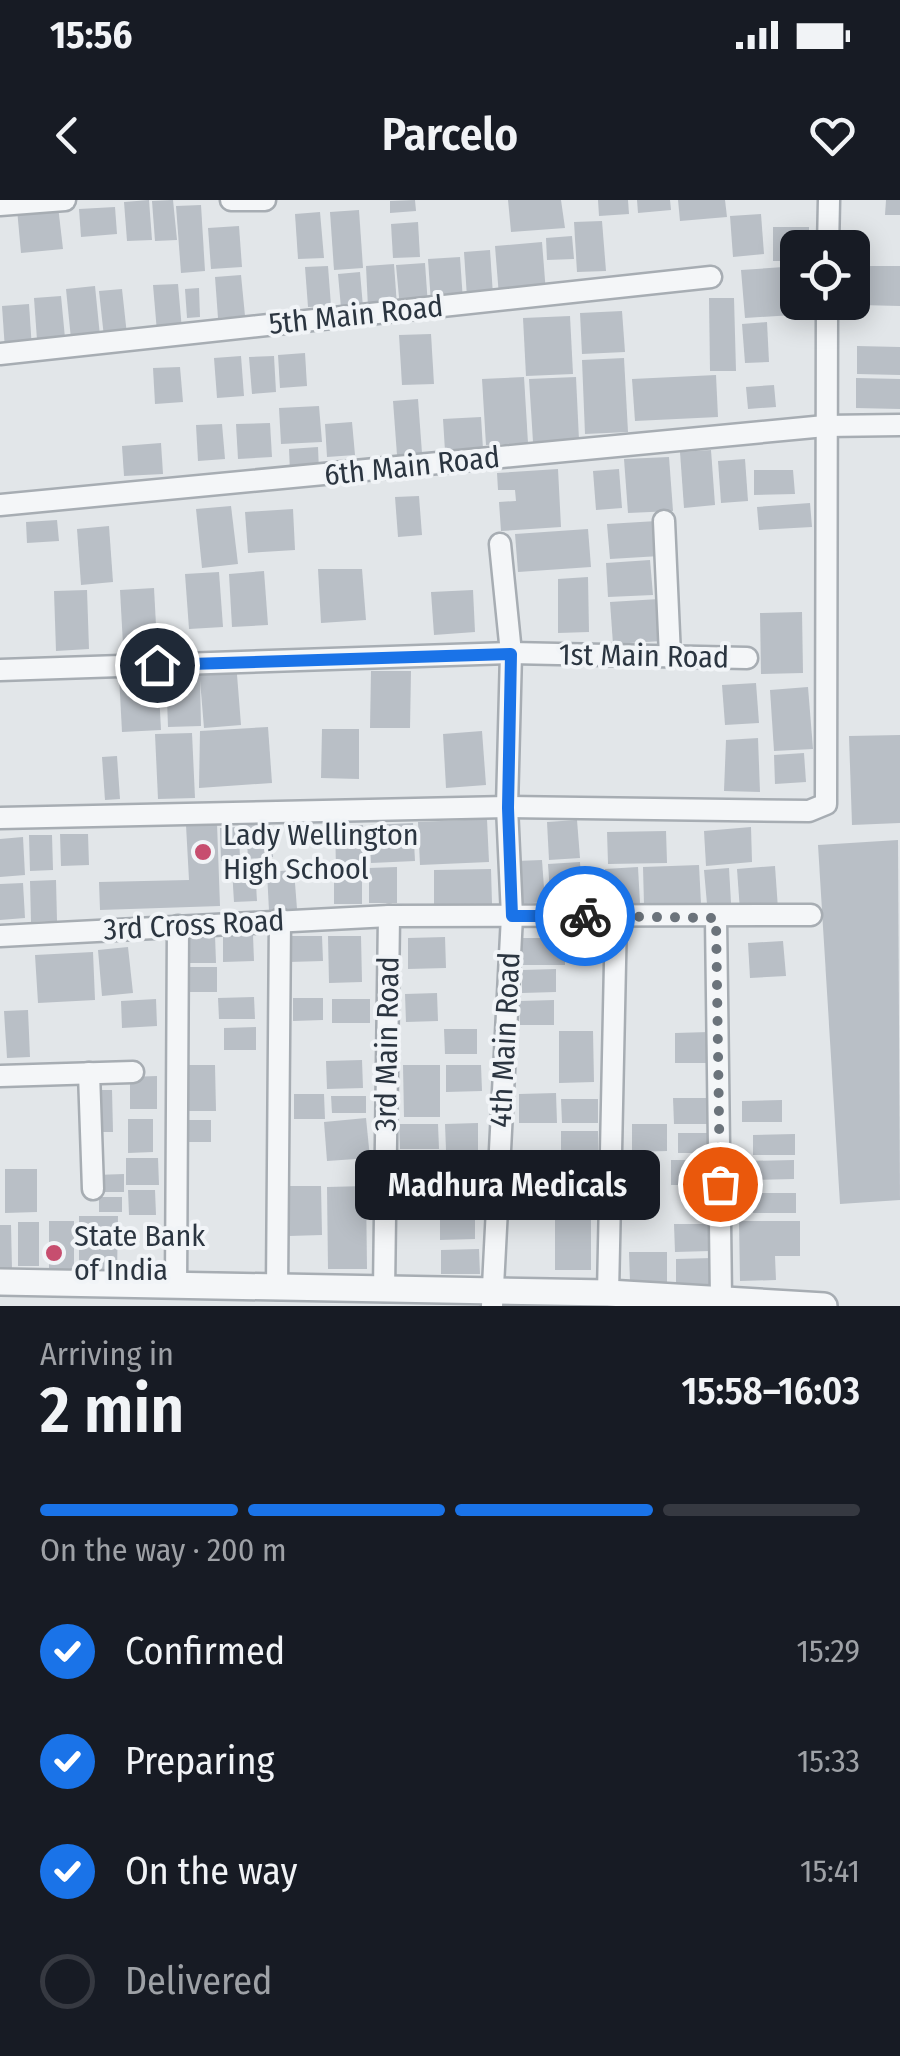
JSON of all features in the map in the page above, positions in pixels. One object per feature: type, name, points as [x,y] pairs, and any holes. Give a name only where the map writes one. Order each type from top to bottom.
[{"type":"street","points":[[0,206],[65,200]]},
{"type":"street","points":[[231,200],[265,200]]},
{"type":"street","points":[[828,230],[829,200]]},
{"type":"street","name":"5th Main Road","points":[[0,354],[711,278]]},
{"type":"street","points":[[0,818],[508,808],[810,811],[826,804],[827,320]]},
{"type":"street","name":"6th Main Road","points":[[0,505],[825,426],[900,425]]},
{"type":"street","points":[[664,521],[670,656]]},
{"type":"street","name":"4th Main Road","points":[[492,1299],[512,916],[508,808],[511,654],[500,544]]},
{"type":"street","name":"1st Main Road","points":[[0,670],[511,654],[748,658]]},
{"type":"street","name":"3rd Cross Road","points":[[0,936],[389,916],[810,915]]},
{"type":"street","name":"3rd Main Road","points":[[384,1291],[389,916]]},
{"type":"street","points":[[608,1293],[616,916]]},
{"type":"street","points":[[716,918],[721,1299]]},
{"type":"street","points":[[278,1289],[280,919]]},
{"type":"street","points":[[176,1287],[178,926]]},
{"type":"street","points":[[0,1076],[133,1072]]},
{"type":"street","points":[[89,1073],[92,1190]]},
{"type":"street","points":[[0,1282],[384,1291],[492,1299],[608,1293],[824,1306]]},
{"type":"building","points":[[149,200],[152,240],[127,241],[124,202]]},
{"type":"building","points":[[173,200],[177,240],[155,241],[152,201]]},
{"type":"building","points":[[415,200],[416,211],[390,213],[390,201]]},
{"type":"building","points":[[508,200],[561,200],[565,228],[511,232]]},
{"type":"building","points":[[598,200],[628,200],[629,214],[599,216]]},
{"type":"building","points":[[637,200],[670,200],[671,210],[638,213]]},
{"type":"building","points":[[678,200],[725,200],[727,217],[680,221]]},
{"type":"building","points":[[886,200],[900,200],[900,215],[885,215]]},
{"type":"building","points":[[201,205],[205,271],[181,273],[176,206]]},
{"type":"building","points":[[58,206],[63,249],[21,253],[17,209]]},
{"type":"building","points":[[115,207],[117,234],[81,237],[79,209]]},
{"type":"building","points":[[359,210],[363,268],[334,270],[330,212]]},
{"type":"building","points":[[320,212],[324,258],[298,259],[295,214]]},
{"type":"building","points":[[761,214],[764,254],[733,257],[730,216]]},
{"type":"building","points":[[602,221],[606,271],[577,272],[574,222]]},
{"type":"building","points":[[418,222],[420,257],[393,258],[391,224]]},
{"type":"building","points":[[239,226],[242,267],[211,269],[208,228]]},
{"type":"building","points":[[773,227],[809,227],[780,230],[780,261],[773,261]]},
{"type":"building","points":[[572,236],[574,259],[547,260],[546,238]]},
{"type":"building","points":[[542,242],[546,293],[499,296],[495,246]]},
{"type":"building","points":[[490,250],[493,295],[467,297],[464,252]]},
{"type":"building","points":[[460,257],[463,301],[431,303],[428,259]]},
{"type":"building","points":[[425,263],[428,306],[400,308],[396,265]]},
{"type":"building","points":[[394,264],[397,306],[368,308],[366,266]]},
{"type":"building","points":[[328,266],[331,306],[308,307],[305,267]]},
{"type":"building","points":[[870,266],[900,266],[900,306],[870,305]]},
{"type":"building","points":[[780,267],[780,316],[745,318],[741,270]]},
{"type":"building","points":[[360,272],[363,307],[341,308],[338,274]]},
{"type":"building","points":[[241,275],[245,316],[218,318],[215,277]]},
{"type":"building","points":[[178,284],[182,330],[157,332],[153,285]]},
{"type":"building","points":[[95,286],[100,336],[71,339],[66,289]]},
{"type":"building","points":[[199,288],[200,317],[187,318],[185,289]]},
{"type":"building","points":[[122,289],[127,335],[104,337],[99,291]]},
{"type":"building","points":[[61,296],[65,338],[37,340],[34,298]]},
{"type":"building","points":[[709,298],[734,298],[736,371],[710,371]]},
{"type":"building","points":[[29,304],[32,349],[5,350],[2,306]]},
{"type":"building","points":[[622,311],[625,352],[582,354],[580,313]]},
{"type":"building","points":[[570,316],[573,374],[526,376],[523,318]]},
{"type":"building","points":[[767,322],[769,362],[745,363],[742,324]]},
{"type":"building","points":[[431,334],[434,384],[402,385],[399,335]]},
{"type":"building","points":[[857,346],[900,347],[900,375],[857,374]]},
{"type":"building","points":[[305,353],[307,386],[280,388],[278,355]]},
{"type":"building","points":[[241,356],[244,396],[217,398],[214,358]]},
{"type":"building","points":[[274,356],[276,392],[252,394],[249,357]]},
{"type":"building","points":[[624,358],[628,432],[585,434],[582,360]]},
{"type":"building","points":[[180,367],[183,402],[155,404],[153,368]]},
{"type":"building","points":[[716,375],[718,417],[635,421],[632,379]]},
{"type":"building","points":[[524,377],[528,443],[486,445],[482,379]]},
{"type":"building","points":[[576,377],[579,440],[533,442],[529,379]]},
{"type":"building","points":[[856,378],[900,379],[900,409],[856,408]]},
{"type":"building","points":[[774,385],[776,407],[748,409],[746,387]]},
{"type":"building","points":[[418,399],[422,453],[397,455],[393,401]]},
{"type":"building","points":[[319,406],[322,442],[281,444],[279,408]]},
{"type":"building","points":[[481,417],[483,449],[445,451],[443,419]]},
{"type":"building","points":[[352,422],[355,455],[327,457],[325,424]]},
{"type":"building","points":[[270,423],[272,457],[238,459],[236,424]]},
{"type":"building","points":[[222,424],[225,459],[198,461],[196,425]]},
{"type":"building","points":[[161,443],[163,474],[124,476],[122,446]]},
{"type":"building","points":[[318,447],[319,471],[290,472],[289,449]]},
{"type":"building","points":[[711,450],[715,505],[684,508],[680,452]]},
{"type":"building","points":[[669,457],[673,511],[628,513],[624,459]]},
{"type":"building","points":[[745,459],[748,501],[721,503],[718,461]]},
{"type":"building","points":[[558,469],[561,527],[501,531],[499,502],[516,501],[515,490],[498,490],[497,473]]},
{"type":"building","points":[[619,469],[622,508],[596,510],[593,471]]},
{"type":"building","points":[[754,470],[793,470],[795,494],[754,495]]},
{"type":"building","points":[[419,496],[422,535],[398,537],[395,497]]},
{"type":"building","points":[[810,503],[812,527],[759,530],[757,507]]},
{"type":"building","points":[[231,506],[238,564],[202,568],[196,509]]},
{"type":"building","points":[[293,509],[295,550],[248,553],[245,512]]},
{"type":"building","points":[[57,520],[59,541],[27,543],[26,522]]},
{"type":"building","points":[[657,521],[660,556],[610,559],[607,524]]},
{"type":"building","points":[[109,526],[113,582],[81,585],[77,529]]},
{"type":"building","points":[[588,529],[591,567],[518,572],[515,534]]},
{"type":"building","points":[[650,560],[653,595],[608,597],[606,563]]},
{"type":"building","points":[[318,569],[362,569],[366,620],[321,623]]},
{"type":"building","points":[[264,571],[268,625],[232,627],[229,574]]},
{"type":"building","points":[[219,572],[223,627],[189,629],[185,574]]},
{"type":"building","points":[[588,577],[589,632],[558,633],[558,579]]},
{"type":"building","points":[[154,588],[157,644],[123,645],[120,590]]},
{"type":"building","points":[[87,590],[89,649],[56,651],[54,591]]},
{"type":"building","points":[[473,590],[475,632],[434,635],[431,592]]},
{"type":"building","points":[[659,599],[662,641],[613,644],[610,602]]},
{"type":"building","points":[[802,612],[803,673],[761,674],[760,613]]},
{"type":"building","points":[[236,662],[241,725],[204,728],[200,680],[201,726],[168,727],[166,671]]},
{"type":"building","points":[[371,671],[411,671],[410,728],[370,728]]},
{"type":"building","points":[[158,673],[161,730],[122,732],[119,675]]},
{"type":"building","points":[[756,683],[759,723],[725,725],[722,685]]},
{"type":"building","points":[[808,687],[813,749],[774,751],[770,690]]},
{"type":"building","points":[[268,727],[272,783],[199,788],[200,731]]},
{"type":"building","points":[[322,729],[359,729],[359,779],[321,778]]},
{"type":"building","points":[[482,731],[486,785],[446,788],[443,734]]},
{"type":"building","points":[[192,733],[195,798],[158,799],[155,734]]},
{"type":"building","points":[[900,735],[900,823],[852,825],[849,736]]},
{"type":"building","points":[[758,738],[760,792],[724,791],[726,740]]},
{"type":"building","points":[[804,753],[806,782],[775,784],[774,755]]},
{"type":"building","points":[[117,756],[120,799],[105,800],[102,757]]},
{"type":"building","points":[[487,819],[489,862],[420,865],[418,822]]},
{"type":"building","points":[[577,820],[580,858],[549,860],[547,822]]},
{"type":"building","points":[[270,821],[273,857],[248,859],[246,822]]},
{"type":"building","name":"Lady Wellington High School","points":[[217,823],[220,906],[100,910],[99,882],[189,880],[186,825]]},
{"type":"building","points":[[413,823],[415,861],[371,863],[369,825]]},
{"type":"building","points":[[363,825],[364,867],[336,868],[335,826]]},
{"type":"building","points":[[239,827],[240,861],[221,861],[220,828]]},
{"type":"building","points":[[751,827],[752,862],[706,866],[704,831]]},
{"type":"building","points":[[666,831],[667,863],[608,864],[607,832]]},
{"type":"building","points":[[60,834],[88,834],[89,865],[61,866]]},
{"type":"building","points":[[29,835],[52,835],[53,870],[30,871]]},
{"type":"building","points":[[23,837],[25,875],[0,877],[0,839]]},
{"type":"building","points":[[898,840],[900,1200],[840,1204],[818,845]]},
{"type":"building","points":[[542,860],[545,902],[519,904],[516,861]]},
{"type":"building","points":[[580,862],[583,905],[551,907],[548,864]]},
{"type":"building","points":[[699,865],[701,904],[644,905],[643,867]]},
{"type":"building","points":[[775,866],[778,909],[740,911],[737,869]]},
{"type":"building","points":[[255,867],[257,901],[234,902],[232,869]]},
{"type":"building","points":[[397,867],[397,903],[369,903],[369,868]]},
{"type":"building","points":[[638,867],[640,904],[608,906],[605,869]]},
{"type":"building","points":[[729,868],[731,903],[707,904],[704,870]]},
{"type":"building","points":[[362,869],[362,904],[334,904],[334,870]]},
{"type":"building","points":[[491,869],[492,904],[434,905],[434,870]]},
{"type":"building","points":[[294,870],[297,909],[269,911],[267,872]]},
{"type":"building","points":[[56,880],[57,921],[31,922],[30,881]]},
{"type":"building","points":[[23,883],[25,918],[0,920],[0,884]]},
{"type":"building","points":[[187,935],[215,935],[216,963],[187,963]]},
{"type":"building","points":[[223,935],[253,935],[254,961],[223,962]]},
{"type":"building","points":[[289,936],[322,936],[323,961],[289,962]]},
{"type":"building","points":[[328,936],[361,936],[362,982],[329,983]]},
{"type":"building","points":[[445,937],[446,968],[408,969],[408,938]]},
{"type":"building","points":[[521,938],[565,938],[565,965],[522,965]]},
{"type":"building","points":[[783,941],[786,976],[750,978],[748,943]]},
{"type":"building","points":[[128,947],[133,993],[102,996],[98,950]]},
{"type":"building","points":[[93,952],[95,1000],[38,1003],[35,955]]},
{"type":"building","points":[[187,967],[217,967],[217,992],[188,992]]},
{"type":"building","points":[[556,969],[556,992],[522,993],[522,970]]},
{"type":"building","points":[[437,993],[438,1021],[406,1022],[405,994]]},
{"type":"building","points":[[254,997],[255,1019],[219,1019],[218,998]]},
{"type":"building","points":[[293,998],[323,998],[323,1020],[293,1021]]},
{"type":"building","points":[[156,999],[157,1026],[122,1028],[121,1001]]},
{"type":"building","points":[[332,999],[370,999],[370,1023],[332,1023]]},
{"type":"building","points":[[554,1000],[554,1025],[520,1025],[520,1001]]},
{"type":"building","points":[[28,1010],[30,1057],[7,1058],[4,1011]]},
{"type":"building","points":[[256,1027],[256,1050],[224,1050],[224,1028]]},
{"type":"building","points":[[444,1029],[477,1029],[477,1054],[445,1054]]},
{"type":"building","points":[[559,1031],[593,1031],[594,1082],[559,1083]]},
{"type":"building","points":[[709,1032],[709,1063],[675,1063],[675,1033]]},
{"type":"building","points":[[362,1060],[363,1088],[327,1089],[326,1061]]},
{"type":"building","points":[[182,1065],[215,1065],[216,1111],[183,1111]]},
{"type":"building","points":[[403,1065],[440,1065],[440,1117],[404,1117]]},
{"type":"building","points":[[446,1065],[481,1065],[482,1091],[446,1092]]},
{"type":"building","points":[[157,1076],[157,1109],[130,1109],[130,1077]]},
{"type":"building","points":[[90,1090],[112,1090],[113,1132],[91,1132]]},
{"type":"building","points":[[556,1093],[557,1123],[519,1123],[519,1094]]},
{"type":"building","points":[[294,1094],[324,1094],[325,1119],[294,1119]]},
{"type":"building","points":[[331,1096],[366,1096],[366,1113],[332,1113]]},
{"type":"building","points":[[673,1098],[710,1098],[710,1124],[674,1124]]},
{"type":"building","points":[[561,1099],[598,1099],[598,1123],[562,1123]]},
{"type":"building","points":[[782,1100],[782,1122],[742,1122],[742,1101]]},
{"type":"building","points":[[366,1118],[370,1158],[327,1161],[324,1122]]},
{"type":"building","points":[[128,1119],[153,1119],[153,1152],[128,1153]]},
{"type":"building","points":[[185,1120],[211,1120],[211,1142],[185,1142]]},
{"type":"building","points":[[478,1123],[478,1150],[446,1150],[445,1124]]},
{"type":"building","points":[[399,1124],[438,1124],[439,1149],[400,1149]]},
{"type":"building","points":[[632,1124],[667,1124],[667,1151],[632,1152]]},
{"type":"building","points":[[561,1131],[598,1131],[598,1156],[561,1156]]},
{"type":"building","points":[[678,1133],[709,1133],[709,1153],[678,1153]]},
{"type":"building","points":[[795,1134],[795,1155],[753,1155],[753,1135]]},
{"type":"building","points":[[403,1156],[439,1156],[439,1180],[403,1180]]},
{"type":"building","points":[[126,1158],[158,1158],[159,1185],[126,1185]]},
{"type":"building","points":[[671,1160],[710,1160],[710,1185],[671,1185]]},
{"type":"building","points":[[794,1160],[794,1179],[744,1180],[744,1161]]},
{"type":"building","points":[[5,1169],[37,1169],[37,1212],[5,1213]]},
{"type":"building","points":[[124,1174],[124,1192],[95,1192],[95,1175]]},
{"type":"building","points":[[288,1186],[321,1186],[322,1235],[289,1236]]},
{"type":"building","points":[[366,1186],[367,1269],[328,1269],[327,1187]]},
{"type":"building","points":[[405,1189],[438,1189],[439,1214],[405,1215]]},
{"type":"building","points":[[519,1189],[548,1189],[548,1214],[519,1214]]},
{"type":"building","points":[[128,1190],[155,1190],[156,1215],[129,1215]]},
{"type":"building","points":[[753,1193],[796,1193],[796,1213],[753,1213]]},
{"type":"building","points":[[99,1197],[122,1197],[122,1212],[99,1212]]},
{"type":"building","points":[[79,1216],[118,1216],[117,1275],[79,1275]]},
{"type":"building","points":[[555,1217],[591,1217],[591,1270],[555,1270]]},
{"type":"building","points":[[475,1219],[475,1239],[440,1240],[440,1220]]},
{"type":"building","points":[[49,1221],[74,1221],[74,1270],[49,1271]]},
{"type":"building","points":[[739,1221],[800,1221],[800,1256],[775,1256],[776,1280],[740,1281]]},
{"type":"building","points":[[18,1222],[39,1222],[39,1266],[18,1266]]},
{"type":"building","points":[[674,1224],[710,1224],[710,1251],[675,1252]]},
{"type":"building","points":[[0,1225],[11,1225],[12,1270],[0,1270]]},
{"type":"building","points":[[479,1249],[480,1274],[441,1274],[441,1250]]},
{"type":"building","points":[[629,1252],[667,1252],[667,1282],[630,1282]]},
{"type":"building","points":[[712,1258],[712,1285],[676,1285],[676,1259]]},
{"type":"way so far","points":[[585,916],[716,918],[720,1184]]},
{"type":"place","name":"Lady Wellington High School","points":[[203,852]]},
{"type":"place","name":"Madhura Medicals","points":[[720,1184]]},
{"type":"place","name":"State Bank of India","points":[[54,1253]]},
{"type":"route","points":[[157,665],[511,654],[508,808],[512,916],[585,916]]}]
